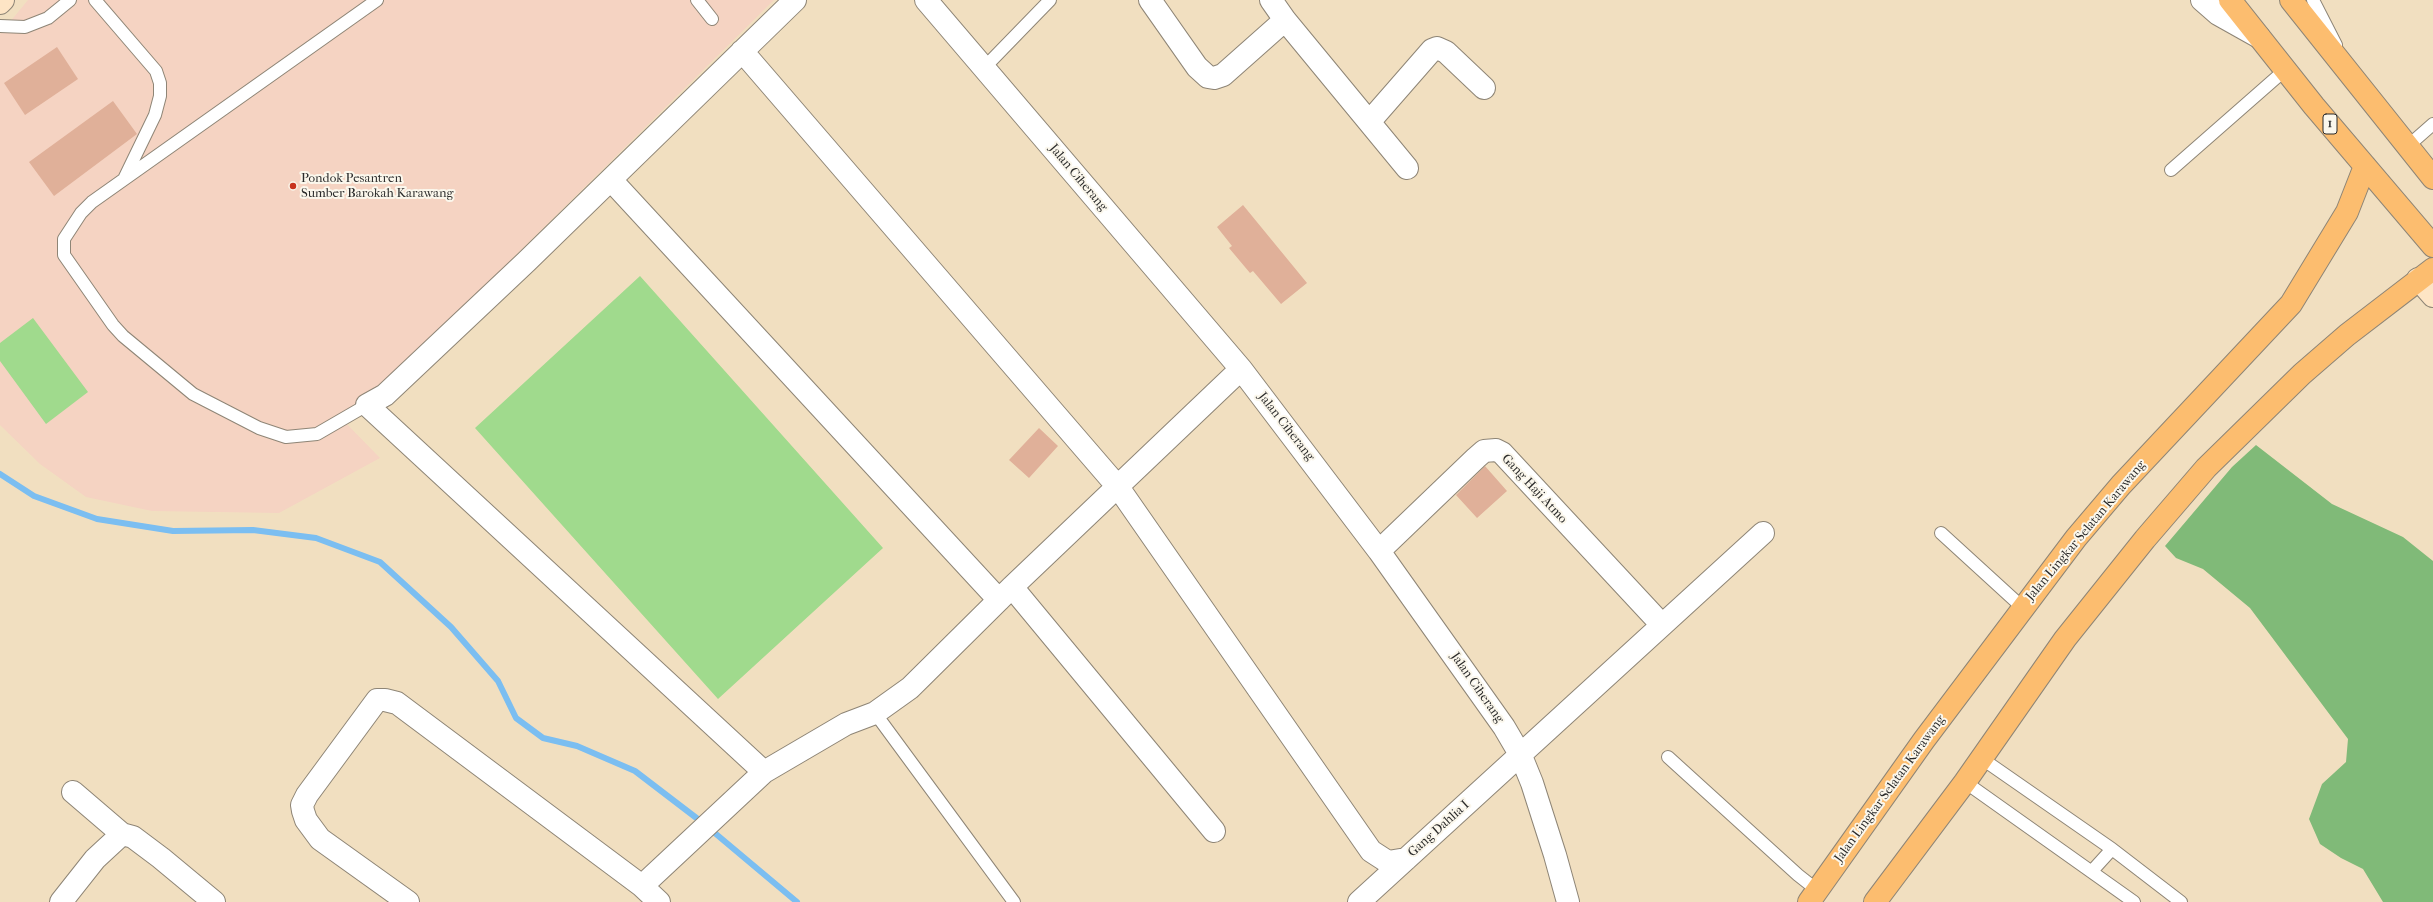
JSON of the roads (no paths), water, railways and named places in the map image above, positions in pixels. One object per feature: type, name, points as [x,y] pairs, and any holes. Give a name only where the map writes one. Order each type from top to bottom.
[{"type":"main road","points":[[0,3],[3,0]]},
{"type":"main road","name":"1","points":[[2230,0],[2285,70],[2433,246]]},
{"type":"main road","points":[[2291,0],[2433,178]]},
{"type":"main road","name":"Jalan Lingkar Selatan Karawang","points":[[1813,896],[2022,607],[2121,485],[2291,304],[2347,212],[2365,166]]},
{"type":"main road","points":[[1875,902],[1965,782],[2065,639],[2101,592],[2206,468],[2302,374],[2347,335],[2426,274],[2433,296]]},
{"type":"street","points":[[764,772],[367,405],[385,395],[406,376],[611,180],[795,0]]},
{"type":"street","name":"Jalan Ciherang","points":[[926,0],[1241,369],[1379,551],[1504,727],[1520,756],[1535,790],[1568,902]]},
{"type":"street","points":[[1150,0],[1197,67],[1208,77],[1214,78],[1223,75],[1284,20]]},
{"type":"street","points":[[1271,0],[1284,20],[1407,168]]},
{"type":"street","points":[[2202,0],[2218,14],[2260,37]]},
{"type":"street","points":[[1370,122],[1428,54],[1437,48],[1446,52],[1484,88]]},
{"type":"street","points":[[742,51],[1118,486],[1371,851],[1388,862],[1406,859]]},
{"type":"street","points":[[611,180],[1005,593],[1214,831]]},
{"type":"street","points":[[642,886],[764,772],[846,724],[875,713],[910,688],[1005,593],[1241,369]]},
{"type":"street","name":"Gang Haji Atmo","points":[[1379,551],[1484,451],[1496,450],[1502,453],[1662,625]]},
{"type":"street","name":"Gang Dahlia I","points":[[1359,902],[1763,533]]},
{"type":"street","points":[[408,902],[320,839],[302,811],[302,805],[307,795],[377,700],[397,703],[642,886],[659,902]]},
{"type":"street","points":[[73,792],[122,834],[133,837],[214,902]]},
{"type":"street","points":[[62,902],[95,859],[122,834]]},
{"type":"lane","points":[[0,26],[25,27],[48,18],[70,0]]},
{"type":"lane","points":[[95,0],[156,71],[160,83],[160,96],[155,115],[123,180]]},
{"type":"lane","points":[[367,405],[317,434],[286,437],[259,428],[193,394],[123,336],[64,255],[64,239],[80,213],[123,180],[376,0]]},
{"type":"lane","points":[[697,0],[712,19]]},
{"type":"lane","points":[[984,68],[1050,0]]},
{"type":"lane","points":[[2313,0],[2322,14],[2348,70]]},
{"type":"lane","points":[[2171,170],[2285,70]]},
{"type":"lane","points":[[2408,146],[2433,124]]},
{"type":"lane","points":[[1941,533],[2022,607]]},
{"type":"lane","points":[[875,713],[1014,902]]},
{"type":"lane","points":[[1668,757],[1798,875],[1813,896]]},
{"type":"lane","points":[[1981,758],[2112,849],[2181,902]]},
{"type":"lane","points":[[1965,782],[2134,902]]},
{"type":"lane","points":[[2092,871],[2112,849]]},
{"type":"waterway","points":[[0,474],[34,496],[97,519],[173,531],[253,530],[316,538],[380,562],[451,627],[498,681],[516,718],[543,738],[577,746],[635,771],[703,823]]},
{"type":"waterway","points":[[710,829],[797,902]]},
{"type":"place","name":"Pondok Pesantren Sumber Barokah Karawang","points":[[293,186]]}]
